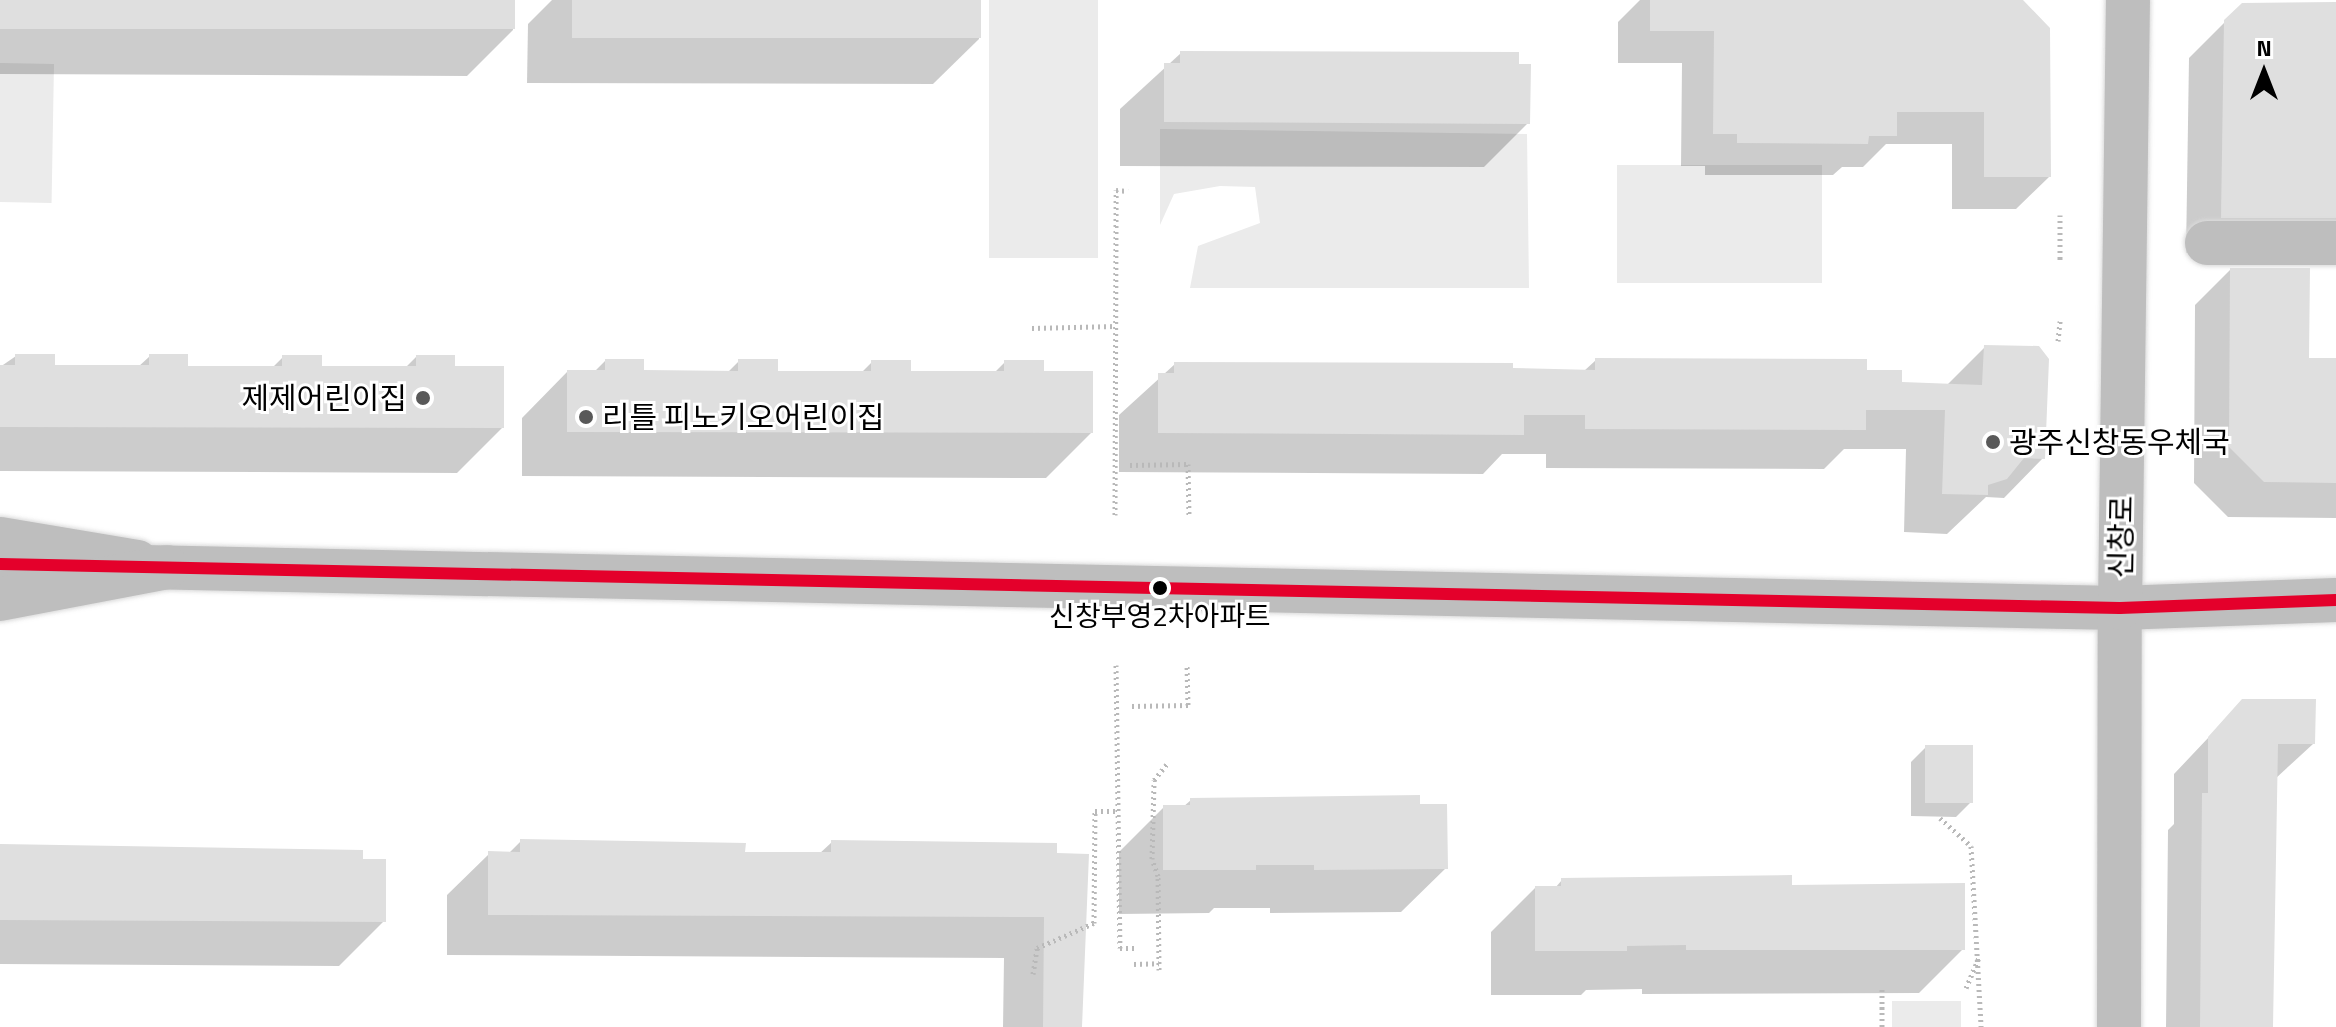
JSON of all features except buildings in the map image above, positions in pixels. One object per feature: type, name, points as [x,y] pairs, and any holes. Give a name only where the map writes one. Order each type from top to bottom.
[{"type":"main road","name":"신창로","points":[[2119,1027],[2120,608],[2128,0]]},
{"type":"main road","points":[[2207,243],[2336,243]]},
{"type":"main road","points":[[0,539],[167,567]]},
{"type":"main road","points":[[0,564],[2120,608],[2336,600]]},
{"type":"main road","points":[[0,599],[167,567]]},
{"type":"path","points":[[1115,515],[1116,190],[1128,191]]},
{"type":"path","points":[[2060,215],[2060,260]]},
{"type":"path","points":[[2058,341],[2060,321]]},
{"type":"path","points":[[1032,328],[1116,326]]},
{"type":"path","points":[[1130,465],[1188,464],[1189,515]]},
{"type":"path","points":[[1132,706],[1188,705],[1187,664]]},
{"type":"path","points":[[1116,665],[1120,948],[1134,948]]},
{"type":"path","points":[[1159,970],[1158,876],[1152,859],[1154,780],[1168,763]]},
{"type":"path","points":[[1033,974],[1037,948],[1094,923],[1095,811],[1118,811]]},
{"type":"path","points":[[1940,818],[1971,846],[1981,1027]]},
{"type":"path","points":[[1966,988],[1979,956]]},
{"type":"path","points":[[1134,964],[1159,963]]},
{"type":"path","points":[[1882,989],[1882,1027]]},
{"type":"shaded area","points":[[989,0],[1098,0],[1098,258],[989,258]]},
{"type":"shaded area","points":[[0,63],[54,64],[52,203],[0,202]]},
{"type":"shaded area","points":[[1160,129],[1527,134],[1529,288],[1190,288],[1198,246],[1260,223],[1255,187],[1220,186],[1174,194],[1160,225]]},
{"type":"shaded area","points":[[1617,165],[1822,165],[1822,283],[1617,283]]},
{"type":"shaded area","points":[[1892,1001],[1961,1001],[1961,1027],[1892,1027]]},
{"type":"transit line","points":[[0,564],[2120,608],[2336,600]]},
{"type":"place","name":"제제어린이집","points":[[423,398]]},
{"type":"place","name":"리틀 피노키오어린이집","points":[[586,417]]},
{"type":"place","name":"광주신창동우체국","points":[[1993,442]]},
{"type":"place","name":"신창부영2차아파트","points":[[1160,588]]}]
